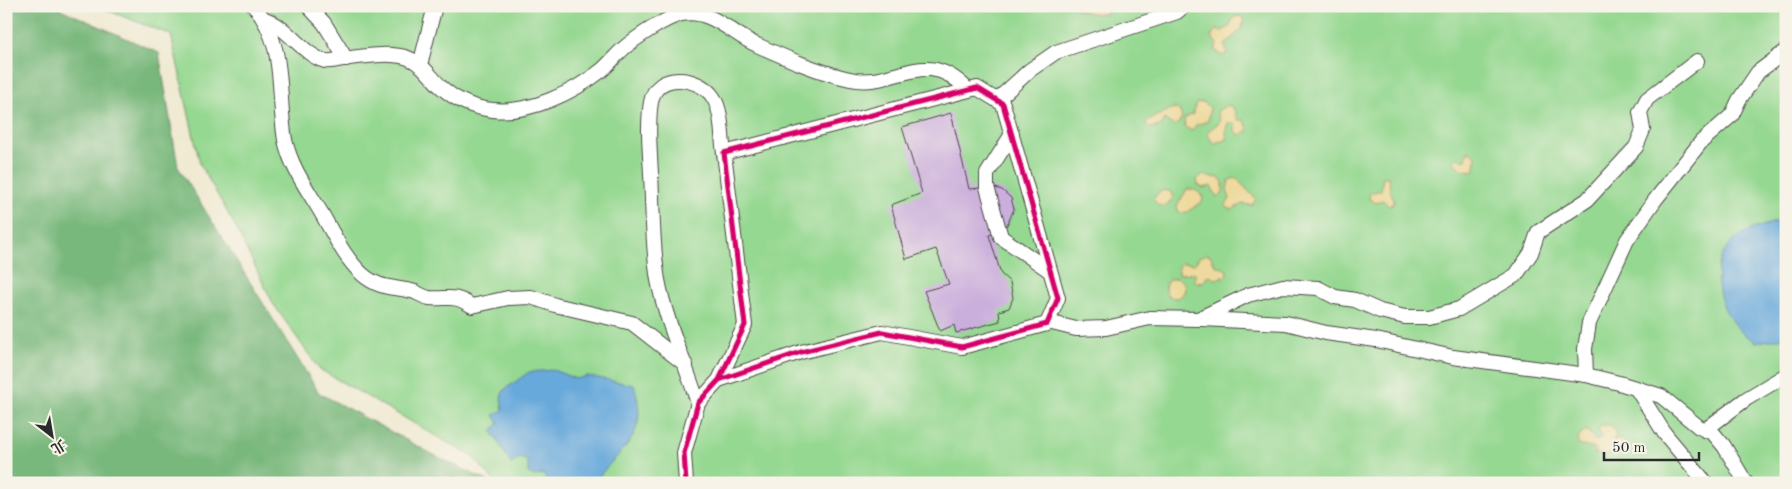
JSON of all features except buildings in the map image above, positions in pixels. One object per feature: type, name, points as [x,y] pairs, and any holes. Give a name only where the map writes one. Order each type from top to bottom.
[{"type":"street","points":[[254,6],[265,19],[277,56],[281,77],[285,139],[291,163],[334,237],[362,274],[380,287],[415,292],[428,298],[446,296],[462,299],[472,306],[508,298],[531,297],[555,305],[632,323],[686,365]]},
{"type":"street","points":[[308,6],[324,22],[346,59]]},
{"type":"street","points":[[420,65],[435,6]]},
{"type":"street","points":[[997,100],[1030,70],[1056,52],[1177,12],[1184,6]]},
{"type":"street","points":[[265,19],[275,22],[290,33],[319,59],[329,62],[392,56],[408,58],[420,65],[458,101],[494,110],[512,109],[550,101],[597,74],[625,47],[658,26],[695,10],[755,44],[814,68],[850,79],[873,79],[914,69],[929,69],[956,78],[968,90]]},
{"type":"street","points":[[1586,375],[1585,349],[1590,323],[1627,240],[1655,200],[1701,142],[1732,115],[1739,100],[1758,72],[1786,51]]},
{"type":"street","points":[[1198,319],[1248,295],[1283,286],[1318,288],[1336,297],[1355,300],[1380,311],[1405,317],[1429,317],[1459,309],[1516,276],[1531,252],[1538,232],[1587,200],[1636,147],[1644,130],[1640,112],[1647,99],[1697,61]]},
{"type":"street","points":[[686,483],[684,453],[698,403],[719,380],[745,324],[718,107],[707,89],[699,84],[673,80],[658,88],[651,101],[648,130],[658,280],[669,322],[686,365],[698,403]]},
{"type":"street","points":[[724,153],[976,88],[1003,104],[1058,298],[1048,322]]},
{"type":"street","points":[[1012,134],[987,174],[989,196],[1001,237],[1050,271]]},
{"type":"street","points":[[719,380],[801,352],[882,332],[962,347],[1048,322],[1076,329],[1106,328],[1150,318],[1244,319],[1286,323],[1326,334],[1376,340],[1453,357],[1586,375],[1661,396],[1699,428],[1713,433],[1724,446],[1746,483]]},
{"type":"street","points":[[1705,430],[1746,399],[1786,375]]},
{"type":"street","points":[[1636,388],[1665,434],[1706,483]]},
{"type":"green space","points":[[6,6],[54,6],[159,53],[178,167],[319,393],[436,456],[492,483],[6,483]]},
{"type":"green space","points":[[96,6],[1786,6],[1786,483],[496,483],[473,457],[319,369],[274,305],[233,222],[200,164],[171,35]]},
{"type":"sand","points":[[1075,6],[1104,6],[1107,14],[1090,13],[1076,9]]},
{"type":"sand","points":[[1242,16],[1244,21],[1241,29],[1225,45],[1227,53],[1222,56],[1215,50],[1217,44],[1211,36],[1217,29],[1222,31],[1229,27],[1234,17]]},
{"type":"sand","points":[[1204,102],[1210,108],[1208,121],[1196,125],[1192,131],[1185,127],[1184,119],[1193,114],[1196,103]]},
{"type":"sand","points":[[1227,105],[1233,107],[1238,120],[1244,120],[1249,130],[1240,135],[1235,131],[1235,124],[1228,123],[1226,129],[1227,140],[1214,143],[1209,137],[1208,131],[1220,122],[1217,111]]},
{"type":"sand","points":[[1173,108],[1179,110],[1182,117],[1179,123],[1174,126],[1164,119],[1162,126],[1149,128],[1145,122]]},
{"type":"sand","points":[[1467,152],[1472,152],[1476,156],[1475,170],[1463,169],[1454,162],[1457,157],[1461,160],[1466,159]]},
{"type":"sand","points":[[1202,175],[1219,178],[1223,182],[1223,194],[1217,197],[1211,186],[1203,188],[1198,185],[1197,179]]},
{"type":"sand","points":[[1383,177],[1389,177],[1390,191],[1395,202],[1389,206],[1383,200],[1376,203],[1369,199],[1370,193],[1381,190]]},
{"type":"sand","points":[[1236,178],[1256,199],[1252,205],[1242,204],[1232,210],[1225,206],[1230,199],[1227,190],[1229,180]]},
{"type":"sand","points":[[1187,189],[1200,193],[1203,197],[1202,202],[1187,212],[1179,213],[1177,206]]},
{"type":"sand","points":[[1165,190],[1171,192],[1173,198],[1165,207],[1158,205],[1153,199],[1159,192]]},
{"type":"sand","points":[[1207,254],[1211,256],[1215,265],[1227,270],[1226,276],[1216,279],[1208,275],[1203,282],[1198,283],[1195,282],[1195,273],[1179,274],[1178,266],[1183,263],[1195,264],[1199,257]]},
{"type":"sand","points":[[1175,278],[1182,281],[1185,288],[1182,295],[1175,298],[1168,295],[1165,288],[1168,281]]},
{"type":"sand","points":[[1602,425],[1610,425],[1615,430],[1616,436],[1613,441],[1621,439],[1625,443],[1625,449],[1611,454],[1599,455],[1595,454],[1595,449],[1578,445],[1580,436],[1587,430],[1596,441],[1601,438],[1598,429]]},
{"type":"water","points":[[1776,222],[1786,223],[1786,338],[1756,342],[1740,331],[1725,309],[1720,297],[1718,271],[1721,258],[1727,247],[1737,238],[1750,230]]},
{"type":"water","points":[[553,370],[576,379],[588,376],[634,385],[639,418],[636,430],[623,450],[594,483],[548,483],[543,474],[535,476],[528,473],[528,461],[520,458],[511,464],[492,431],[499,423],[494,415],[503,410],[501,397],[504,390],[529,372]]},
{"type":"cycle path","points":[[686,483],[684,453],[698,403],[719,380],[745,325],[724,153],[977,88],[1003,104],[1058,298],[1047,324],[962,347],[882,332],[801,352],[719,380]]}]
